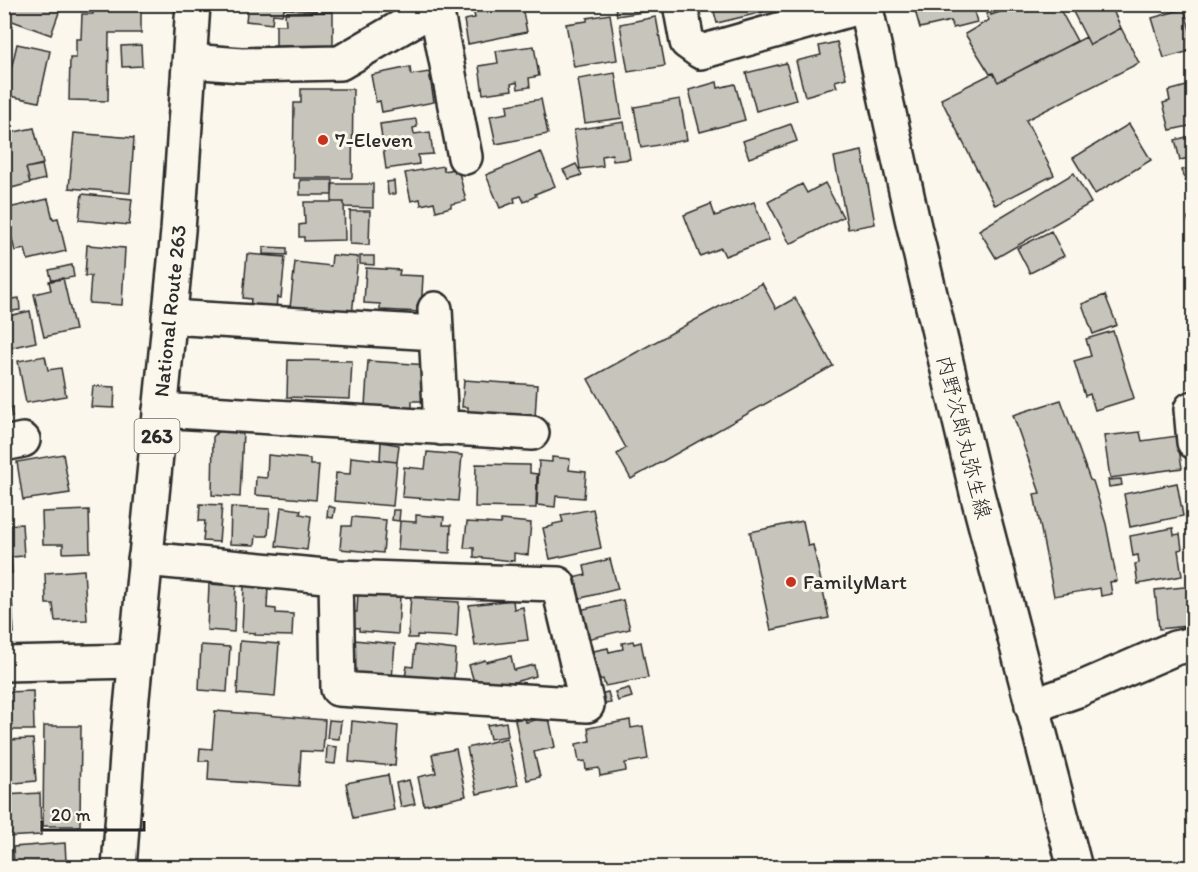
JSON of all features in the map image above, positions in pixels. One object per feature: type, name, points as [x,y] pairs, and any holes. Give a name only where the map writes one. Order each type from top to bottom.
[{"type":"main road","name":"National Route 263","points":[[119,867],[135,661],[178,231],[193,4]]},
{"type":"main road","points":[[680,4],[687,42],[701,52],[865,5]]},
{"type":"main road","name":"内野次郎丸弥生線","points":[[865,5],[974,482],[1075,867]]},
{"type":"main road","points":[[190,61],[241,65],[340,63],[438,6],[465,157]]},
{"type":"main road","points":[[169,317],[436,321],[441,428]]},
{"type":"main road","points":[[1194,408],[1191,409],[1194,442]]},
{"type":"main road","points":[[160,410],[532,434]]},
{"type":"main road","points":[[145,559],[336,577],[558,584],[587,705],[338,689],[336,577]]},
{"type":"main road","points":[[1032,706],[1078,690],[1175,648],[1194,644]]},
{"type":"main road","points":[[4,664],[135,661]]},
{"type":"building","points":[[4,4],[62,4],[51,35],[4,18]]},
{"type":"building","points":[[93,4],[117,4],[117,8],[141,8],[141,33],[109,33],[108,101],[69,100],[70,58],[76,58],[76,39],[81,39],[82,14],[93,14]]},
{"type":"building","points":[[248,4],[317,4],[316,11],[284,9],[282,15],[273,14],[272,24],[246,21]]},
{"type":"building","points":[[472,4],[506,4],[507,10],[522,7],[527,32],[468,44],[464,20],[475,18]]},
{"type":"building","points":[[649,4],[649,11],[617,16],[615,7]]},
{"type":"building","points":[[712,4],[761,4],[763,12],[717,23]]},
{"type":"building","points":[[923,4],[972,4],[977,22],[953,28],[951,21],[920,28],[914,7]]},
{"type":"building","points":[[987,4],[1023,4],[991,15]]},
{"type":"building","points":[[1023,4],[1057,4],[1077,41],[998,82],[993,73],[990,74],[965,34],[989,20],[986,14],[990,12],[991,15]]},
{"type":"building","points":[[1069,4],[1110,4],[1121,28],[1090,45]]},
{"type":"building","points":[[1184,9],[1194,50],[1164,58],[1152,18]]},
{"type":"building","points":[[333,12],[333,50],[276,50],[276,25],[286,25],[285,13]]},
{"type":"building","points":[[610,14],[617,60],[574,67],[566,24]]},
{"type":"building","points":[[656,17],[665,66],[628,72],[620,24]]},
{"type":"building","points":[[1121,28],[1139,63],[1026,120],[1054,175],[995,205],[941,99],[993,73],[998,82],[1086,37],[1090,45]]},
{"type":"building","points":[[837,42],[846,78],[835,81],[837,87],[805,96],[796,61],[821,55],[819,46]]},
{"type":"building","points":[[17,44],[50,51],[39,102],[5,95]]},
{"type":"building","points":[[141,45],[142,66],[122,67],[121,46]]},
{"type":"building","points":[[534,46],[539,76],[529,78],[530,87],[518,89],[517,82],[511,84],[512,90],[483,94],[479,66],[498,63],[496,51]]},
{"type":"building","points":[[786,63],[796,100],[756,111],[746,73]]},
{"type":"building","points":[[410,67],[411,75],[429,72],[434,102],[382,112],[380,101],[376,102],[371,75]]},
{"type":"building","points":[[615,73],[622,118],[585,123],[578,79]]},
{"type":"building","points":[[717,82],[718,88],[735,84],[745,120],[700,132],[689,90]]},
{"type":"building","points":[[1194,84],[1194,125],[1170,130],[1163,103],[1170,101],[1168,91]]},
{"type":"building","name":"7-Eleven","points":[[301,89],[353,89],[352,178],[293,178],[294,103],[301,103]]},
{"type":"building","points":[[541,99],[548,134],[496,144],[490,116],[508,113],[507,105]]},
{"type":"building","points":[[680,99],[687,140],[641,148],[634,107]]},
{"type":"building","points":[[416,119],[417,127],[413,128],[414,134],[430,132],[433,154],[418,155],[419,164],[386,169],[380,124]]},
{"type":"building","points":[[624,122],[630,159],[613,161],[612,154],[602,156],[603,166],[580,169],[574,130]]},
{"type":"building","points":[[791,124],[797,141],[749,158],[743,141]]},
{"type":"building","points":[[1129,124],[1151,160],[1095,194],[1073,158]]},
{"type":"building","points":[[34,128],[43,164],[26,168],[30,183],[8,189],[4,173],[4,134]]},
{"type":"building","points":[[74,133],[134,138],[130,193],[69,188]]},
{"type":"building","points":[[1194,135],[1194,157],[1180,160],[1175,140]]},
{"type":"building","points":[[862,151],[875,224],[848,229],[834,157]]},
{"type":"building","points":[[541,152],[555,186],[535,194],[536,196],[524,202],[521,196],[514,198],[515,202],[500,208],[486,175]]},
{"type":"building","points":[[576,164],[582,175],[569,179],[563,170]]},
{"type":"building","points":[[42,165],[45,179],[30,183],[26,168]]},
{"type":"building","points":[[443,166],[444,171],[458,168],[466,201],[451,204],[451,207],[436,211],[434,202],[421,205],[420,199],[411,201],[405,173]]},
{"type":"building","points":[[1194,167],[1194,208],[1182,170]]},
{"type":"building","points":[[1074,173],[1091,203],[996,258],[979,230]]},
{"type":"building","points":[[300,180],[333,180],[332,195],[300,195]]},
{"type":"building","points":[[394,181],[395,194],[388,194],[387,182]]},
{"type":"building","points":[[825,183],[843,217],[790,244],[768,202],[802,184],[807,193]]},
{"type":"building","points":[[332,184],[373,184],[373,208],[344,207],[344,202],[332,202]]},
{"type":"building","points":[[82,194],[132,199],[129,225],[79,220]]},
{"type":"building","points":[[48,199],[53,219],[58,218],[66,251],[28,260],[25,249],[15,251],[4,209]]},
{"type":"building","points":[[304,202],[344,202],[345,240],[304,241],[304,237],[299,237],[299,225],[305,224]]},
{"type":"building","points":[[754,202],[769,240],[725,256],[721,248],[700,256],[684,215],[711,204],[715,216]]},
{"type":"building","points":[[350,211],[370,211],[369,245],[350,244]]},
{"type":"building","points":[[1194,217],[1194,240],[1188,218]]},
{"type":"building","points":[[1051,231],[1064,256],[1030,273],[1017,248]]},
{"type":"building","points":[[87,245],[125,248],[122,305],[89,303],[91,276],[85,276]]},
{"type":"building","points":[[263,247],[287,248],[287,255],[263,254]]},
{"type":"building","points":[[247,254],[285,257],[281,298],[277,297],[276,310],[250,308],[251,299],[243,298]]},
{"type":"building","points":[[332,255],[358,257],[352,315],[290,308],[295,262],[331,266]]},
{"type":"building","points":[[360,256],[374,256],[374,265],[360,264]]},
{"type":"building","points":[[72,265],[74,277],[52,281],[49,270]]},
{"type":"building","points":[[366,268],[400,270],[399,275],[423,276],[421,312],[380,310],[380,304],[364,303]]},
{"type":"building","points":[[63,278],[75,330],[44,337],[34,294],[51,290],[49,281]]},
{"type":"building","points":[[762,283],[776,309],[795,298],[833,366],[631,479],[617,454],[626,448],[588,379]]},
{"type":"building","points":[[1105,295],[1117,325],[1093,334],[1082,304]]},
{"type":"building","points":[[19,298],[20,310],[4,312],[4,300]]},
{"type":"building","points":[[30,311],[36,342],[4,349],[4,317]]},
{"type":"building","points":[[1113,331],[1134,398],[1095,410],[1090,394],[1085,396],[1074,361],[1091,356],[1086,339]]},
{"type":"building","points":[[45,356],[48,370],[61,368],[66,396],[26,403],[18,361]]},
{"type":"building","points":[[288,360],[352,361],[350,399],[287,397]]},
{"type":"building","points":[[368,361],[428,365],[426,401],[412,401],[412,409],[365,406]]},
{"type":"building","points":[[4,377],[12,417],[4,418]]},
{"type":"building","points":[[464,380],[537,385],[535,418],[468,413],[468,407],[462,407]]},
{"type":"building","points":[[93,386],[115,387],[114,408],[91,407]]},
{"type":"building","points":[[1061,400],[1090,480],[1093,481],[1106,524],[1117,581],[1110,582],[1112,594],[1101,596],[1100,588],[1054,596],[1034,494],[1040,493],[1013,415]]},
{"type":"building","points":[[219,430],[243,431],[240,497],[212,495],[213,437]]},
{"type":"building","points":[[1140,432],[1142,441],[1177,436],[1182,468],[1110,478],[1104,436]]},
{"type":"building","points":[[381,442],[399,445],[397,462],[380,460]]},
{"type":"building","points":[[427,452],[462,455],[458,501],[402,497],[404,467],[425,469]]},
{"type":"building","points":[[63,454],[70,493],[23,500],[17,462]]},
{"type":"building","points":[[268,455],[310,459],[310,465],[319,465],[316,500],[255,495],[256,477],[267,478]]},
{"type":"building","points":[[351,457],[397,462],[393,506],[334,501],[336,473],[350,474]]},
{"type":"building","points":[[552,457],[570,459],[569,470],[586,472],[584,498],[556,496],[555,507],[537,505],[539,461],[552,462]]},
{"type":"building","points":[[476,464],[530,465],[530,473],[537,474],[536,508],[475,507]]},
{"type":"building","points":[[1121,479],[1122,485],[1109,487],[1108,480]]},
{"type":"building","points":[[1177,483],[1183,516],[1130,527],[1124,494]]},
{"type":"building","points":[[200,504],[222,505],[219,542],[203,541],[205,521],[199,521]]},
{"type":"building","points":[[328,506],[335,508],[333,518],[327,517]]},
{"type":"building","points":[[231,507],[270,509],[268,536],[256,536],[255,545],[230,544]]},
{"type":"building","points":[[281,507],[301,510],[300,514],[311,516],[307,550],[276,546]]},
{"type":"building","points":[[593,509],[601,548],[550,559],[543,528],[563,522],[561,515]]},
{"type":"building","points":[[89,510],[90,552],[63,553],[63,544],[43,544],[42,512]]},
{"type":"building","points":[[393,510],[400,510],[399,521],[392,520]]},
{"type":"building","points":[[416,515],[444,517],[443,525],[451,525],[450,553],[398,550],[400,521],[416,522]]},
{"type":"building","points":[[352,517],[386,520],[383,553],[340,549],[342,526],[351,526]]},
{"type":"building","points":[[501,520],[531,523],[528,555],[514,553],[514,561],[474,557],[474,548],[464,548],[467,522],[501,524]]},
{"type":"building","name":"FamilyMart","points":[[803,521],[808,546],[813,545],[829,618],[771,630],[750,532]]},
{"type":"building","points":[[22,524],[24,556],[11,557],[12,573],[4,574],[4,525]]},
{"type":"building","points":[[1173,528],[1174,535],[1180,534],[1182,549],[1178,550],[1182,576],[1138,584],[1135,564],[1139,563],[1138,555],[1133,556],[1130,536]]},
{"type":"building","points":[[610,559],[618,589],[569,601],[564,580],[586,575],[584,566]]},
{"type":"building","points":[[84,570],[87,620],[55,621],[53,604],[46,604],[45,573]]},
{"type":"building","points":[[209,584],[236,586],[234,632],[207,630]]},
{"type":"building","points":[[244,586],[268,587],[267,608],[276,609],[276,613],[293,614],[292,636],[255,635],[255,633],[242,632]]},
{"type":"building","points":[[1194,586],[1194,613],[1186,614],[1187,626],[1159,629],[1155,590]]},
{"type":"building","points":[[358,592],[400,595],[398,634],[359,631],[359,628],[349,627],[350,612],[357,612]]},
{"type":"building","points":[[411,595],[425,596],[425,600],[459,602],[457,637],[417,635],[417,638],[408,638]]},
{"type":"building","points":[[12,598],[14,633],[4,634],[4,599]]},
{"type":"building","points":[[513,600],[514,609],[523,607],[528,640],[475,646],[469,605]]},
{"type":"building","points":[[623,600],[630,629],[583,640],[571,612]]},
{"type":"building","points":[[1194,613],[1194,626],[1187,626],[1186,614]]},
{"type":"building","points":[[333,638],[395,644],[392,678],[342,673]]},
{"type":"building","points":[[240,641],[279,644],[275,697],[237,694]]},
{"type":"building","points":[[633,641],[634,644],[641,642],[648,678],[605,686],[603,679],[593,681],[579,654],[608,648],[609,652],[623,649],[622,643]]},
{"type":"building","points":[[201,645],[230,647],[227,692],[199,690]]},
{"type":"building","points":[[415,645],[456,650],[453,689],[417,678],[405,677],[407,666],[413,667]]},
{"type":"building","points":[[511,656],[514,670],[534,665],[536,676],[477,692],[469,665]]},
{"type":"building","points":[[629,688],[632,697],[618,701],[615,692]]},
{"type":"building","points":[[33,691],[34,730],[4,730],[4,692]]},
{"type":"building","points":[[608,692],[611,703],[593,706],[591,696]]},
{"type":"building","points":[[215,711],[325,720],[323,752],[301,751],[299,786],[208,780],[209,761],[199,761],[200,748],[212,749]]},
{"type":"building","points":[[548,713],[555,747],[534,752],[540,777],[527,780],[515,720],[525,717],[526,722],[536,720],[535,715]]},
{"type":"building","points":[[329,720],[341,721],[339,739],[327,738]]},
{"type":"building","points":[[630,720],[631,728],[643,726],[648,759],[625,763],[626,771],[600,776],[599,768],[586,770],[585,761],[579,762],[576,744],[590,741],[588,728]]},
{"type":"building","points":[[352,721],[398,726],[395,766],[349,762]]},
{"type":"building","points":[[506,722],[508,736],[490,739],[487,725]]},
{"type":"building","points":[[44,726],[81,726],[80,826],[43,826]]},
{"type":"building","points":[[507,738],[518,785],[477,794],[467,748]]},
{"type":"building","points":[[33,739],[36,781],[4,784],[4,740]]},
{"type":"building","points":[[327,746],[337,747],[335,764],[326,763]]},
{"type":"building","points":[[456,749],[466,796],[424,805],[418,777],[436,773],[432,754]]},
{"type":"building","points":[[388,775],[394,810],[353,818],[346,783]]},
{"type":"building","points":[[409,780],[415,804],[401,807],[396,783]]},
{"type":"building","points":[[40,793],[41,835],[4,837],[4,795]]},
{"type":"building","points":[[65,843],[66,861],[14,865],[13,847]]},
{"type":"place","name":"7-Eleven","points":[[323,140]]},
{"type":"place","name":"FamilyMart","points":[[791,582]]}]
